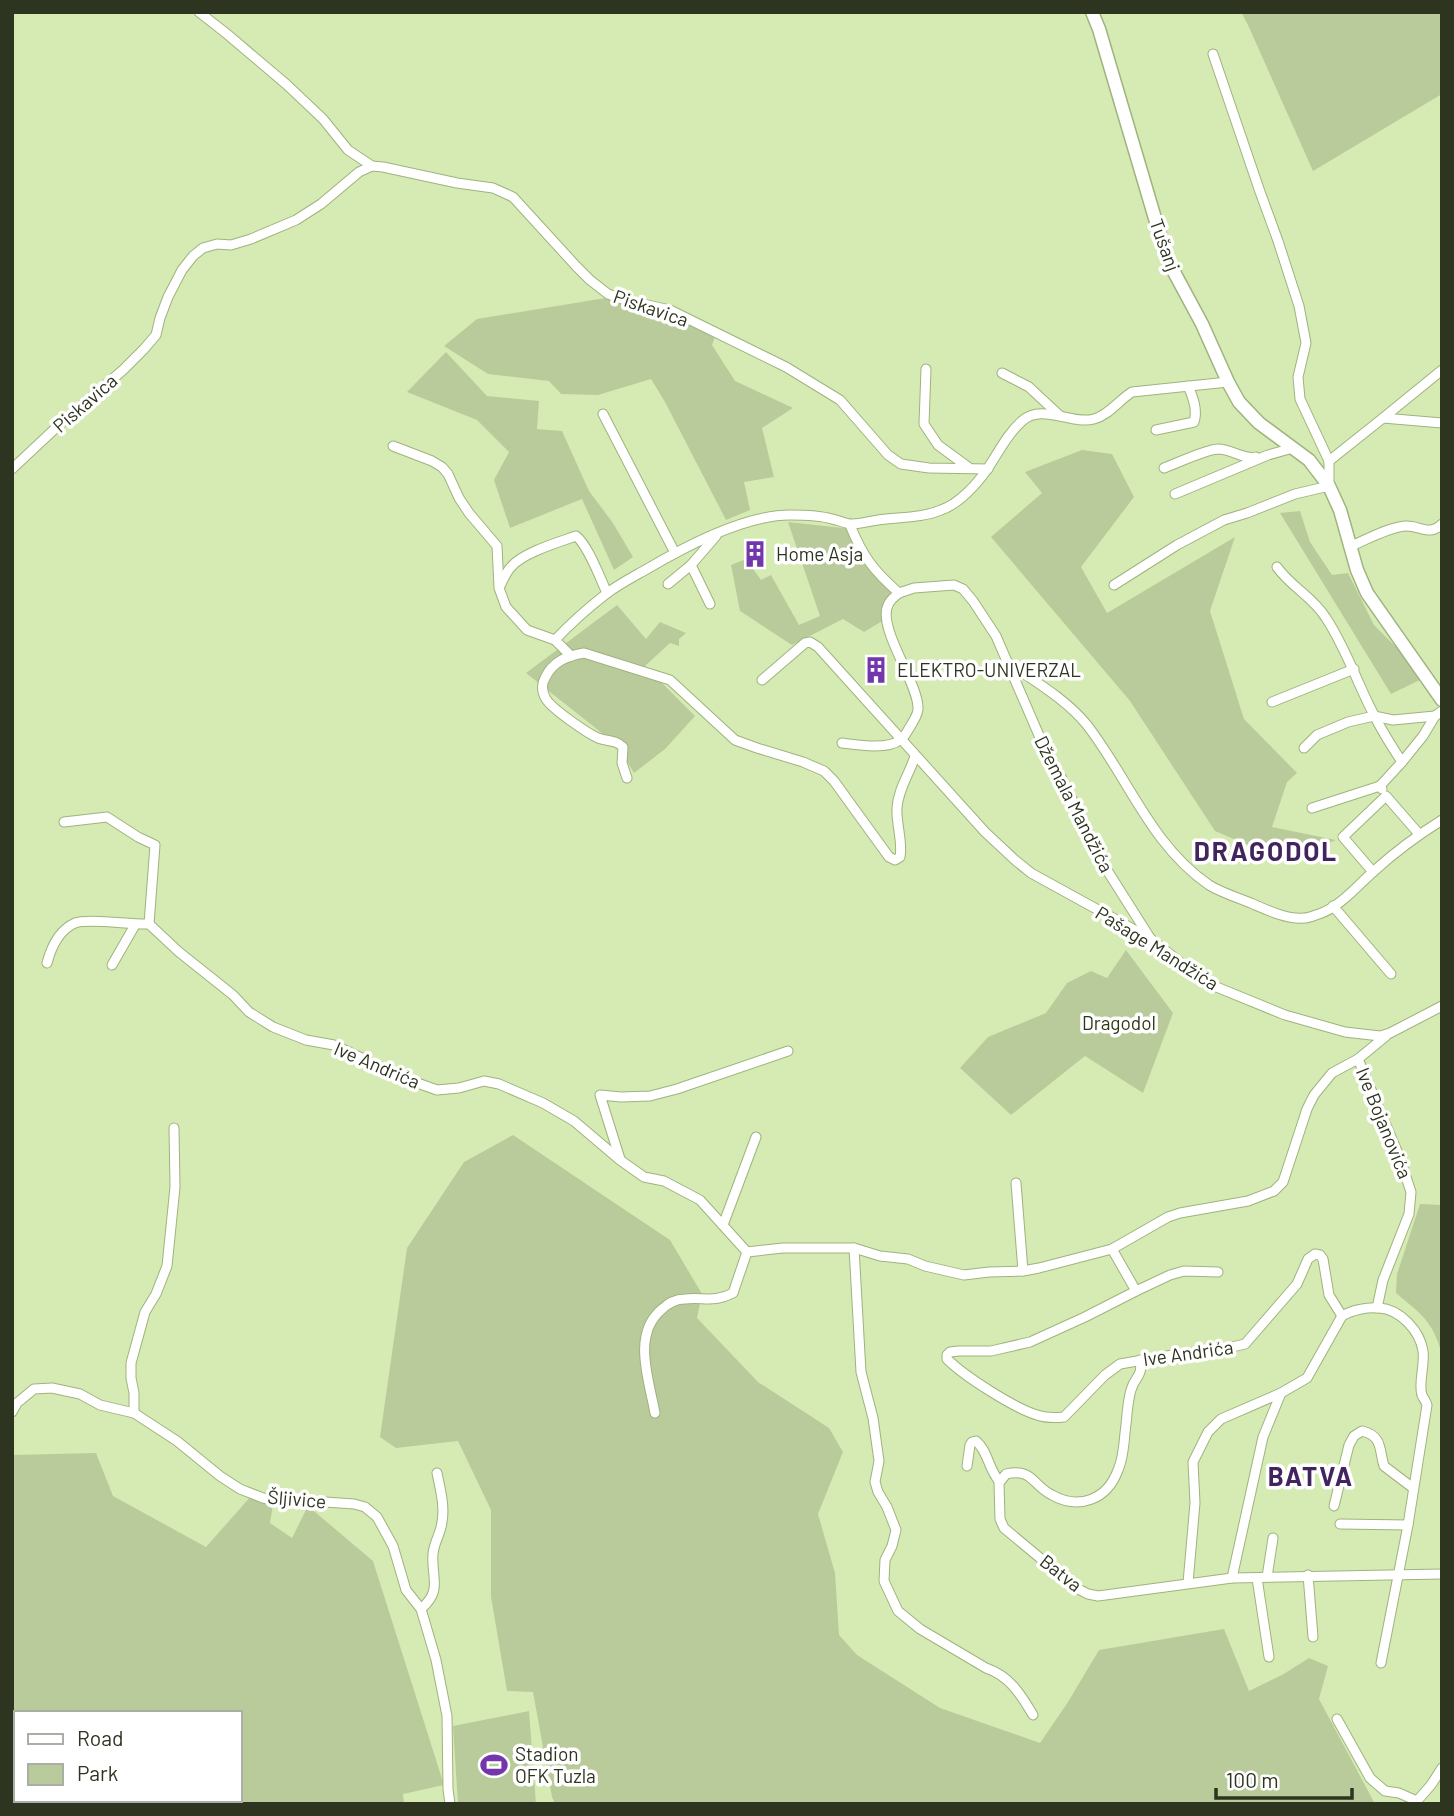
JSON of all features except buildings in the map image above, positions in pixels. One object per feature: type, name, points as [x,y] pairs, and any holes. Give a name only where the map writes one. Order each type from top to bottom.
[{"type":"street","name":"Piskavica","points":[[199,12],[286,84],[323,119],[348,150],[372,166],[493,188],[513,197],[576,267],[608,294],[670,310],[786,366],[840,400],[888,455],[901,464],[929,468],[988,468]]},
{"type":"street","name":"Tušanj","points":[[1092,12],[1167,259],[1198,316],[1228,382],[1239,402],[1259,423],[1309,460],[1329,486],[1340,510],[1357,570],[1367,593],[1442,700]]},
{"type":"street","points":[[1114,585],[1177,545],[1224,520],[1295,494],[1329,486],[1329,461],[1300,398],[1298,377],[1306,343],[1298,306],[1213,54]]},
{"type":"street","name":"Piskavica","points":[[12,469],[123,370],[156,335],[168,297],[192,256],[203,248],[218,244],[232,245],[296,220],[321,204],[359,172],[372,166]]},
{"type":"street","points":[[926,369],[924,424],[938,445],[969,468]]},
{"type":"street","points":[[1329,461],[1442,370]]},
{"type":"street","points":[[1002,373],[1029,387],[1060,416]]},
{"type":"street","points":[[555,640],[570,623],[607,593],[675,553],[719,533],[775,515],[818,516],[850,525],[923,516],[940,511],[954,505],[988,468],[1005,440],[1022,420],[1031,415],[1060,416],[1082,421],[1097,419],[1132,392],[1228,382]]},
{"type":"street","points":[[1156,430],[1194,422],[1194,401],[1188,386]]},
{"type":"street","points":[[603,414],[675,553]]},
{"type":"street","points":[[1383,418],[1442,423]]},
{"type":"street","points":[[393,446],[432,461],[448,474],[469,513],[498,547],[499,588],[506,607],[527,630],[555,640],[571,656]]},
{"type":"street","points":[[1164,468],[1216,449],[1229,450],[1248,459],[1293,448]]},
{"type":"street","points":[[1175,494],[1268,455]]},
{"type":"street","points":[[1351,546],[1401,527],[1412,526],[1425,531],[1436,530],[1442,524]]},
{"type":"street","points":[[850,525],[868,562],[899,593]]},
{"type":"street","points":[[668,584],[691,565],[719,533]]},
{"type":"street","points":[[499,588],[514,564],[552,544],[576,536],[580,538],[607,593]]},
{"type":"street","points":[[691,565],[710,604]]},
{"type":"street","points":[[1277,567],[1285,578],[1321,611],[1341,642],[1374,716],[1402,762]]},
{"type":"street","points":[[842,743],[872,746],[891,744],[902,739],[919,708],[895,645],[886,614],[888,605],[899,593],[914,588],[954,585],[963,589],[973,601],[996,636],[1007,662],[1070,707],[1086,724],[1118,770],[1144,816],[1174,856],[1212,887],[1286,916],[1304,918],[1323,913],[1353,892],[1419,834],[1442,820]]},
{"type":"street","points":[[762,680],[805,643],[810,642],[818,647],[902,739]]},
{"type":"street","points":[[627,778],[622,763],[623,747],[616,741],[595,736],[580,727],[547,701],[542,690],[544,680],[556,662],[584,653],[670,680],[735,740],[824,771],[889,856],[895,860],[900,857],[901,852],[897,825],[898,798],[915,756]]},
{"type":"street","name":"Džemala Mandžića","points":[[1007,662],[1044,747],[1105,867],[1151,940]]},
{"type":"street","points":[[1272,702],[1354,669]]},
{"type":"street","points":[[1304,748],[1317,735],[1348,722],[1374,716],[1393,720],[1438,713]]},
{"type":"street","points":[[1312,808],[1380,786],[1423,736],[1438,713]]},
{"type":"street","name":"Pašage Mandžića","points":[[902,739],[985,832],[1014,860],[1072,897],[1151,940],[1214,986],[1315,1025],[1380,1036],[1442,1006]]},
{"type":"street","points":[[1380,786],[1419,834]]},
{"type":"street","points":[[1373,872],[1343,837],[1386,796]]},
{"type":"street","points":[[47,963],[51,947],[60,935],[75,923],[85,921],[149,924],[155,845],[107,817],[64,822]]},
{"type":"street","points":[[1333,906],[1391,974]]},
{"type":"street","name":"Ive Andrića","points":[[149,924],[233,995],[249,1012],[274,1027],[306,1040],[334,1045],[437,1090],[459,1088],[484,1081],[499,1084],[542,1103],[574,1121],[643,1177],[664,1181],[700,1200],[747,1252]]},
{"type":"street","points":[[112,965],[135,925]]},
{"type":"street","points":[[655,1413],[645,1355],[644,1340],[648,1323],[668,1303],[683,1299],[718,1300],[733,1293],[747,1252],[783,1248],[854,1248],[908,1259],[964,1275],[1023,1271],[1112,1249],[1168,1217],[1248,1201],[1274,1191],[1283,1182],[1314,1095],[1332,1073],[1358,1059],[1390,1033]]},
{"type":"street","points":[[620,1160],[600,1096],[650,1096],[788,1051]]},
{"type":"street","name":"Ive Bojanovića","points":[[1358,1059],[1412,1192],[1409,1214],[1383,1280],[1377,1308]]},
{"type":"street","points":[[134,1413],[131,1363],[145,1312],[156,1294],[167,1266],[175,1187],[174,1128]]},
{"type":"street","points":[[723,1225],[756,1137]]},
{"type":"street","points":[[1016,1183],[1023,1271]]},
{"type":"street","points":[[854,1248],[861,1372],[873,1418],[879,1461],[875,1482],[895,1530],[886,1560],[884,1581],[898,1611],[941,1642],[998,1672],[1017,1689],[1033,1715]]},
{"type":"street","points":[[1112,1249],[1136,1291]]},
{"type":"street","name":"Ive Andrića","points":[[1219,1272],[1184,1271],[1170,1275],[1030,1342],[991,1351],[950,1352],[946,1357],[962,1372],[1020,1408],[1043,1417],[1055,1418],[1067,1415],[1105,1375],[1120,1364],[1245,1344],[1297,1284],[1308,1259],[1315,1254],[1322,1259],[1329,1295],[1342,1316]]},
{"type":"street","points":[[1188,1583],[1195,1503],[1192,1467],[1202,1442],[1214,1424],[1307,1378],[1342,1316],[1349,1312],[1377,1308],[1390,1311],[1410,1324],[1418,1337],[1423,1351],[1422,1393],[1427,1405],[1408,1525],[1381,1663]]},
{"type":"street","points":[[999,1481],[1006,1474],[1026,1474],[1047,1492],[1071,1502],[1084,1502],[1103,1492],[1119,1470],[1130,1391],[1142,1370],[1140,1360]]},
{"type":"street","name":"Šljivice","points":[[12,1412],[17,1403],[34,1389],[52,1388],[80,1394],[100,1405],[134,1413],[177,1441],[240,1489],[263,1498],[285,1502],[354,1504],[365,1507],[377,1517],[393,1546],[406,1590],[421,1609],[436,1660],[447,1716],[450,1804]]},
{"type":"street","points":[[1232,1578],[1263,1437],[1281,1393]]},
{"type":"street","points":[[1334,1506],[1349,1445],[1354,1436],[1362,1431],[1371,1434],[1379,1443],[1384,1466],[1413,1488]]},
{"type":"street","name":"Batva","points":[[967,1466],[970,1445],[976,1441],[981,1445],[990,1469],[999,1481],[999,1505],[1004,1528],[1080,1590],[1098,1596],[1232,1578],[1442,1574]]},
{"type":"street","points":[[421,1609],[430,1602],[435,1588],[433,1558],[435,1542],[442,1524],[443,1503],[437,1473]]},
{"type":"street","points":[[1340,1524],[1408,1525]]},
{"type":"street","points":[[1269,1657],[1262,1578],[1273,1538]]},
{"type":"street","points":[[1308,1575],[1313,1637]]},
{"type":"street","points":[[1337,1719],[1370,1778],[1385,1791],[1399,1793],[1416,1802],[1442,1768]]},
{"type":"green space","points":[[1241,12],[1442,12],[1442,94],[1313,171]]},
{"type":"green space","points":[[630,294],[718,329],[712,345],[735,381],[793,408],[762,428],[774,477],[744,482],[750,510],[726,520],[651,379],[598,395],[561,394],[549,381],[488,374],[444,346],[477,319]]},
{"type":"green space","points":[[446,352],[487,396],[539,401],[537,429],[562,431],[589,491],[613,523],[633,557],[614,570],[582,499],[510,528],[494,480],[509,452],[477,420],[407,392]]},
{"type":"green space","points":[[1082,450],[1112,454],[1134,497],[1081,567],[1107,613],[1235,537],[1210,611],[1244,719],[1297,773],[1287,782],[1272,827],[1336,840],[1287,862],[1215,831],[1130,701],[991,537],[1042,493],[1025,472]]},
{"type":"green space","points":[[1300,511],[1310,542],[1332,575],[1348,573],[1374,625],[1426,677],[1391,694],[1280,513]]},
{"type":"green space","points":[[788,522],[852,529],[868,562],[896,586],[884,620],[864,632],[843,619],[792,645],[740,611],[731,565],[746,559],[761,580],[771,575],[799,625],[820,616]]},
{"type":"green space","points":[[617,605],[646,639],[660,622],[686,633],[679,639],[679,646],[670,643],[645,666],[695,716],[665,749],[634,773],[617,745],[526,673]]},
{"type":"green space","name":"Dragodol","points":[[1126,950],[1173,1013],[1143,1093],[1085,1056],[1011,1115],[960,1068],[988,1037],[1046,1013],[1067,983],[1091,971],[1107,978]]},
{"type":"green space","points":[[513,1135],[670,1240],[702,1294],[697,1318],[758,1382],[829,1428],[843,1452],[818,1514],[835,1573],[839,1635],[857,1655],[940,1708],[1040,1743],[1099,1650],[1224,1629],[1249,1691],[1309,1658],[1328,1666],[1319,1699],[1375,1804],[555,1804],[533,1692],[507,1691],[491,1597],[491,1510],[458,1441],[396,1448],[380,1437],[407,1248],[464,1162]]},
{"type":"green space","points":[[1420,1204],[1442,1205],[1442,1354],[1425,1319],[1396,1293],[1397,1274]]},
{"type":"green space","points":[[96,1453],[113,1496],[206,1547],[252,1495],[274,1499],[270,1523],[292,1538],[308,1506],[373,1561],[444,1785],[403,1794],[404,1804],[12,1804],[12,1455]]},
{"type":"green space","name":"Stadion OFK Tuzla","points":[[529,1711],[536,1804],[458,1804],[453,1726]]},
{"type":"place","name":"Home Asja","points":[[755,554]]},
{"type":"place","name":"ELEKTRO-UNIVERZAL","points":[[876,670]]},
{"type":"place","name":"Stadion OFK Tuzla","points":[[494,1765]]},
{"type":"district","name":"DRAGODOL","points":[[1266,852]]},
{"type":"district","name":"BATVA","points":[[1311,1477]]}]
